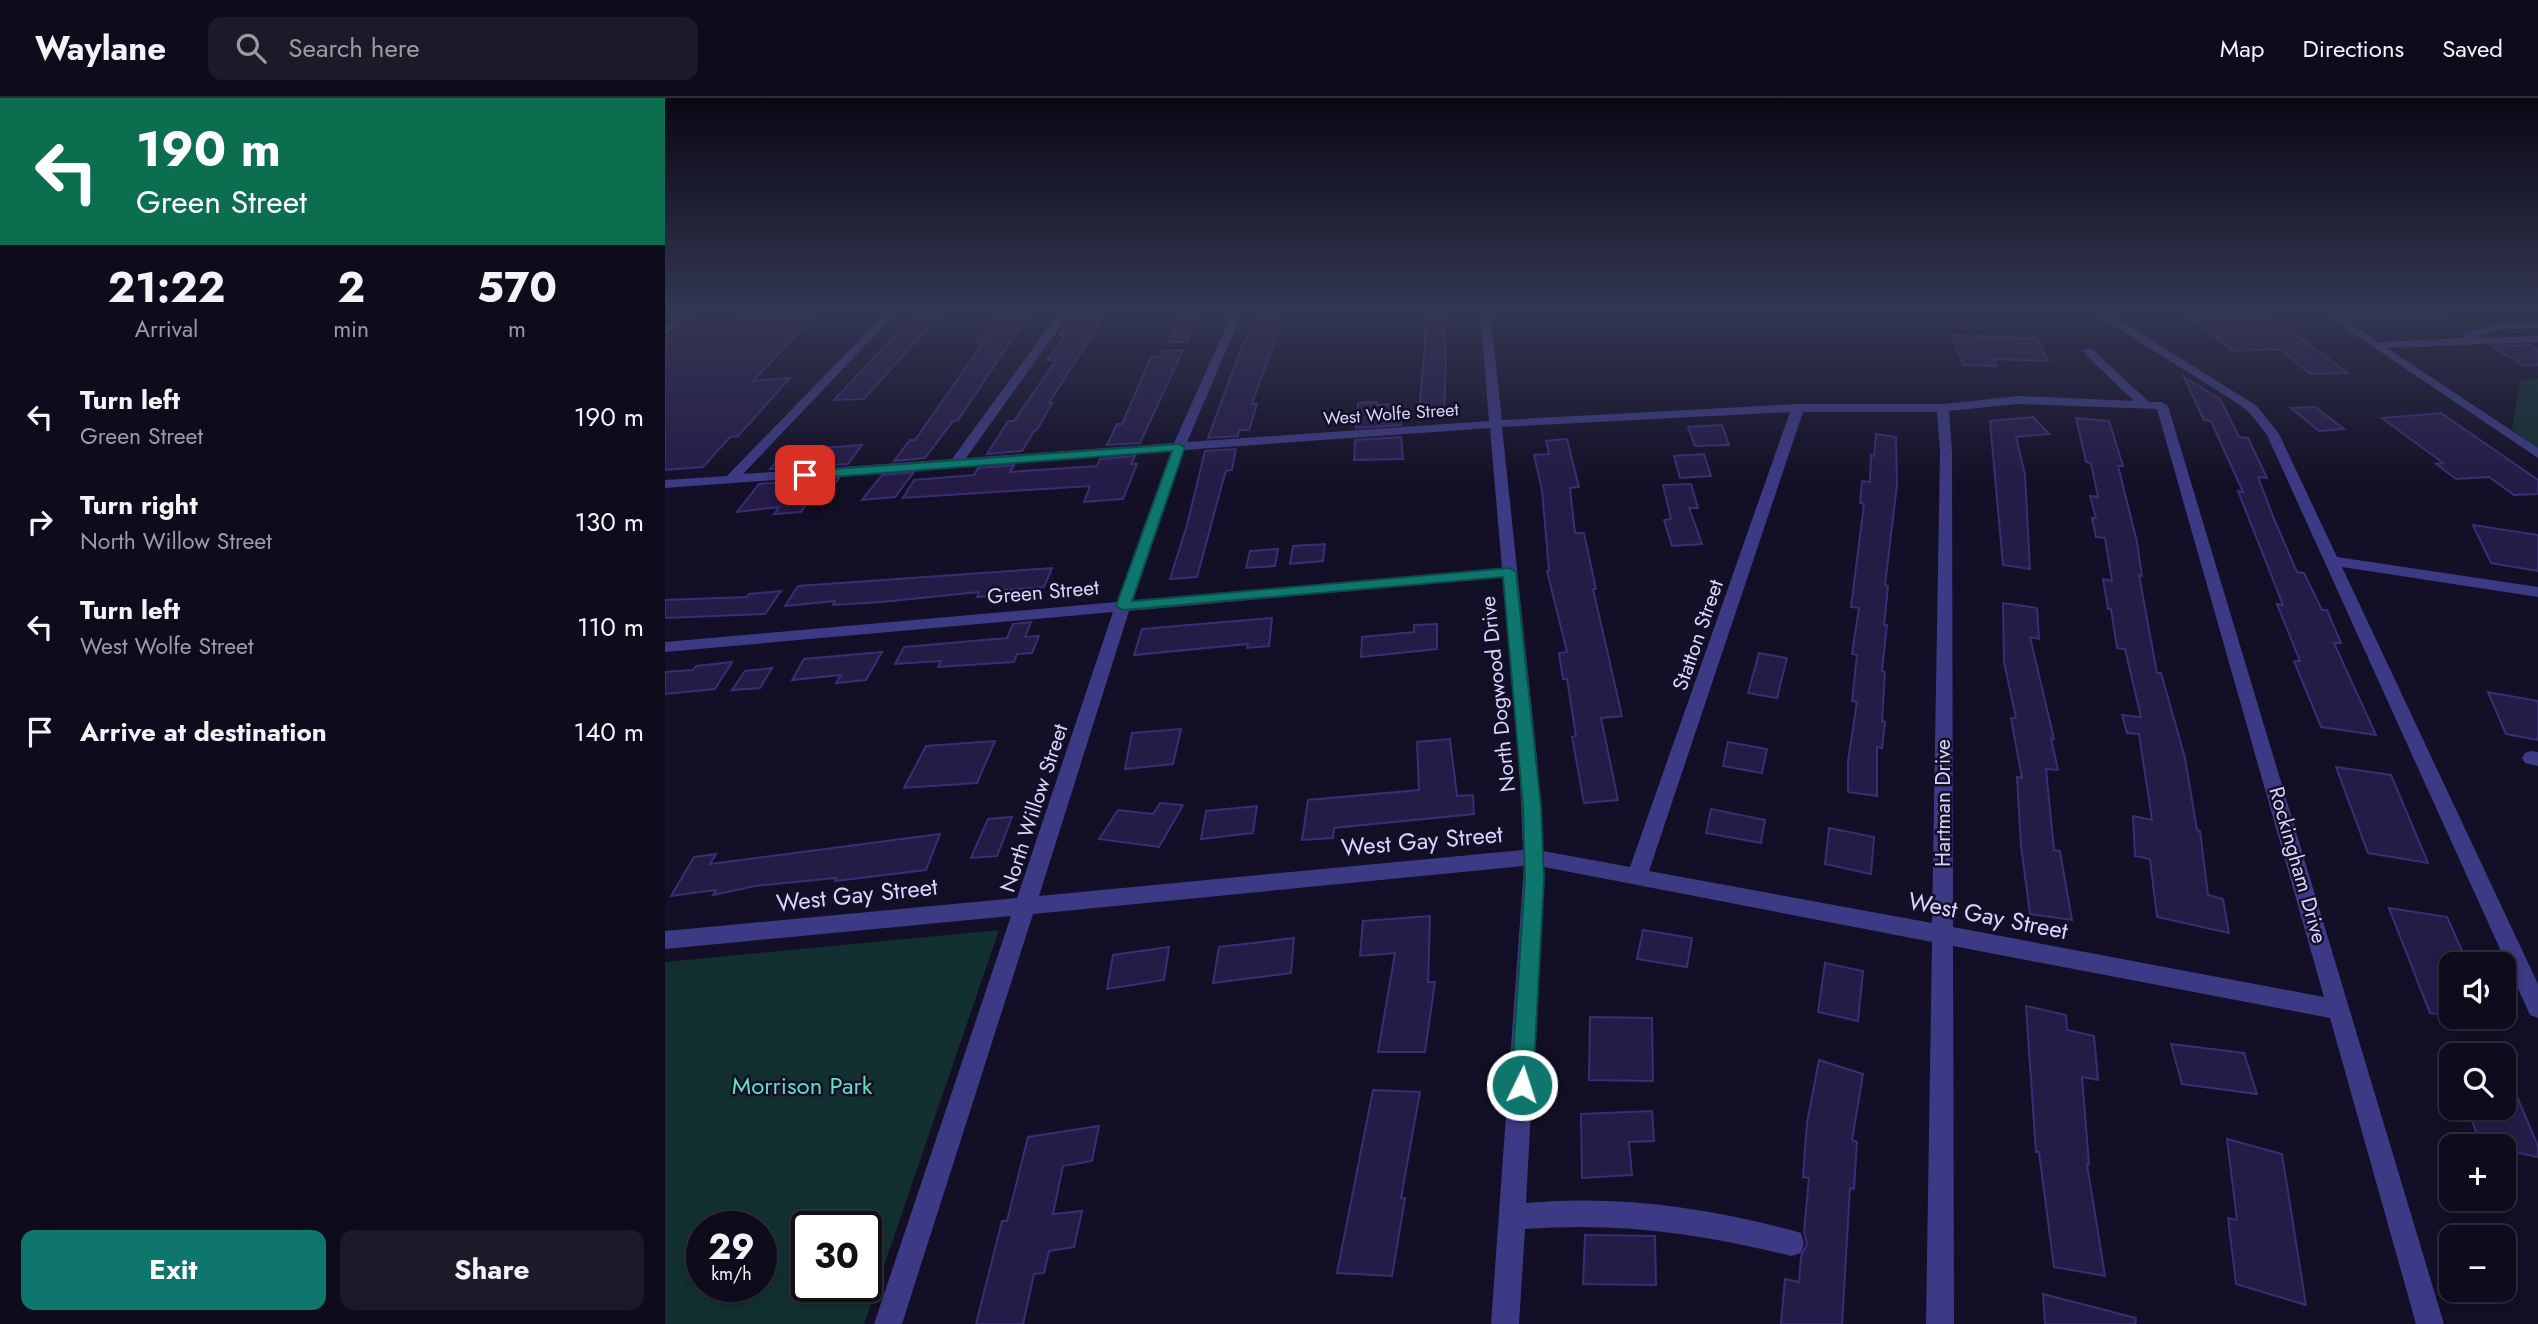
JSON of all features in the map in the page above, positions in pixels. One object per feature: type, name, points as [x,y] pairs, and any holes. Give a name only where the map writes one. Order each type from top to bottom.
[{"type":"street","points":[[730,480],[838,368]]},
{"type":"street","points":[[955,464],[1024,368]]},
{"type":"street","name":"North Willow Street","points":[[888,1324],[1123,606],[1179,447],[1213,368]]},
{"type":"street","name":"North Dogwood Drive","points":[[1490,368],[1528,758],[1534,857],[1532,932],[1505,1324]]},
{"type":"street","points":[[2109,368],[2154,406]]},
{"type":"street","points":[[2193,368],[2238,398],[2265,422],[2273,434],[2538,1008]]},
{"type":"street","points":[[2410,368],[2538,454]]},
{"type":"street","name":"West Wolfe Street","points":[[665,484],[1495,424],[1798,408],[1943,408],[2018,400],[2154,406]]},
{"type":"street","name":"Rockingham Drive","points":[[2154,406],[2340,1010],[2430,1324]]},
{"type":"street","name":"Statton Street","points":[[1637,876],[1798,408]]},
{"type":"street","name":"Hartman Drive","points":[[1940,1324],[1947,451],[1943,408]]},
{"type":"street","points":[[2332,561],[2538,592]]},
{"type":"street","name":"Green Street","points":[[665,647],[1509,572]]},
{"type":"street","name":"West Gay Street","points":[[665,940],[1534,857],[2340,1010]]},
{"type":"street","points":[[1513,1217],[1580,1213],[1649,1215],[1709,1223],[1791,1243]]},
{"type":"green space","points":[[2538,379],[2538,450],[2512,429],[2520,380]]},
{"type":"green space","name":"Morrison Park","points":[[999,930],[882,1271],[882,1211],[791,1211],[791,1302],[872,1302],[864,1324],[665,1324],[665,962]]},
{"type":"building","points":[[665,368],[765,368],[753,381],[790,378],[738,436],[730,437],[703,467],[665,470]]},
{"type":"building","points":[[864,368],[892,368],[864,399],[834,400]]},
{"type":"building","points":[[966,368],[993,368],[958,420],[953,421],[925,458],[894,461],[910,440],[915,440]]},
{"type":"building","points":[[1050,368],[1071,368],[1049,403],[1052,403],[1037,430],[1022,451],[987,454],[1008,421],[1014,421]]},
{"type":"building","points":[[1146,368],[1175,368],[1140,443],[1107,445],[1117,424],[1122,424]]},
{"type":"building","points":[[1234,368],[1265,368],[1252,404],[1257,404],[1249,430],[1239,430],[1238,436],[1208,438]]},
{"type":"building","points":[[1423,368],[1446,368],[1444,411],[1419,413]]},
{"type":"building","points":[[2304,368],[2342,368],[2348,373],[2311,374]]},
{"type":"building","points":[[2184,377],[2220,399],[2239,437],[2248,438],[2267,478],[2258,477],[2274,519],[2297,572],[2304,573],[2322,610],[2327,610],[2341,643],[2334,643],[2376,735],[2321,727],[2294,661],[2300,661],[2277,604],[2283,605],[2238,491],[2243,492],[2211,421],[2204,420]]},
{"type":"building","points":[[1377,402],[1377,405],[1399,404],[1401,425],[1356,428],[1358,403]]},
{"type":"building","points":[[2315,407],[2344,429],[2319,431],[2291,408]]},
{"type":"building","points":[[2441,413],[2538,480],[2538,494],[2514,495],[2489,477],[2456,479],[2436,464],[2443,463],[2382,418]]},
{"type":"building","points":[[2033,417],[2049,434],[2016,437],[2025,475],[2030,569],[2003,565],[1990,421]]},
{"type":"building","points":[[2076,418],[2109,421],[2123,466],[2118,466],[2137,542],[2142,576],[2139,575],[2157,673],[2161,673],[2185,758],[2197,830],[2200,831],[2208,895],[2223,899],[2229,933],[2157,917],[2150,859],[2135,856],[2133,816],[2152,820],[2139,734],[2127,733],[2122,715],[2141,717],[2125,649],[2117,648],[2111,609],[2108,609],[2103,579],[2112,581],[2105,538],[2096,537],[2092,518],[2096,518],[2090,496],[2098,497],[2091,463],[2086,462]]},
{"type":"building","points":[[1722,425],[1729,445],[1695,446],[1688,427]]},
{"type":"building","points":[[1876,434],[1896,437],[1897,485],[1885,585],[1888,586],[1884,625],[1887,625],[1882,671],[1885,672],[1882,721],[1885,722],[1882,748],[1877,747],[1877,796],[1848,792],[1848,761],[1857,702],[1852,701],[1857,655],[1852,654],[1859,608],[1851,607],[1864,504],[1860,503],[1862,481],[1870,482],[1871,455],[1874,456]]},
{"type":"building","points":[[1401,437],[1403,459],[1354,460],[1355,440]]},
{"type":"building","points":[[1567,439],[1579,487],[1570,488],[1575,533],[1584,533],[1596,589],[1593,589],[1622,716],[1601,718],[1618,800],[1584,803],[1572,737],[1576,736],[1567,679],[1563,679],[1559,653],[1567,652],[1547,571],[1542,490],[1534,455],[1549,454],[1546,441]]},
{"type":"building","points":[[862,445],[848,464],[770,469],[785,451]]},
{"type":"building","points":[[1236,449],[1232,470],[1226,471],[1197,577],[1170,579],[1187,525],[1205,451]]},
{"type":"building","points":[[1704,454],[1711,476],[1680,478],[1674,456]]},
{"type":"building","points":[[1135,456],[1131,464],[1137,464],[1123,499],[1084,502],[1090,486],[903,498],[914,480],[974,475],[978,468],[1014,465],[1010,472],[1097,466],[1100,459]]},
{"type":"building","points":[[914,472],[895,497],[862,500],[882,475]]},
{"type":"building","points":[[839,478],[821,504],[806,505],[801,512],[774,514],[779,507],[737,512],[759,484]]},
{"type":"building","points":[[1691,484],[1698,508],[1689,508],[1702,544],[1672,546],[1664,520],[1671,519],[1663,485]]},
{"type":"building","points":[[2473,525],[2538,535],[2538,571],[2491,563]]},
{"type":"building","points":[[1325,544],[1323,561],[1290,564],[1293,546]]},
{"type":"building","points":[[1278,549],[1275,566],[1246,568],[1250,551]]},
{"type":"building","points":[[1052,568],[1044,587],[1004,590],[1002,595],[977,597],[979,592],[882,602],[833,605],[835,601],[785,606],[798,586]]},
{"type":"building","points":[[781,591],[765,614],[665,618],[665,600],[747,597],[749,594]]},
{"type":"building","points":[[2003,603],[2037,608],[2039,639],[2030,637],[2054,739],[2051,738],[2058,770],[2046,769],[2054,850],[2060,851],[2072,920],[2030,914],[2021,846],[2017,777],[2022,778],[2011,718],[2016,718],[2004,662]]},
{"type":"building","points":[[1272,618],[1269,646],[1247,648],[1248,644],[1134,655],[1142,629]]},
{"type":"building","points":[[1031,622],[1025,637],[1039,636],[1032,653],[1017,654],[1014,662],[938,667],[941,661],[895,664],[904,647],[1007,638],[1013,624]]},
{"type":"building","points":[[1437,624],[1437,649],[1361,657],[1362,637],[1414,632],[1414,625]]},
{"type":"building","points":[[882,652],[866,680],[836,683],[841,675],[792,680],[804,659]]},
{"type":"building","points":[[1759,653],[1787,658],[1777,698],[1748,693]]},
{"type":"building","points":[[732,662],[715,689],[665,694],[665,672],[693,670],[696,666]]},
{"type":"building","points":[[772,668],[760,688],[732,690],[745,671]]},
{"type":"building","points":[[2488,692],[2538,701],[2538,740],[2506,734]]},
{"type":"building","points":[[1181,729],[1173,764],[1125,769],[1132,733]]},
{"type":"building","points":[[1450,739],[1457,796],[1473,795],[1474,814],[1334,828],[1333,838],[1302,840],[1308,800],[1419,790],[1417,742]]},
{"type":"building","points":[[995,741],[977,783],[904,788],[926,746]]},
{"type":"building","points":[[1728,742],[1767,749],[1762,773],[1723,766]]},
{"type":"building","points":[[2336,767],[2391,775],[2428,863],[2368,853]]},
{"type":"building","points":[[1160,803],[1183,805],[1159,847],[1099,839],[1118,810],[1153,814]]},
{"type":"building","points":[[1257,806],[1253,833],[1201,839],[1206,811]]},
{"type":"building","points":[[1711,809],[1765,820],[1761,843],[1706,833]]},
{"type":"building","points":[[1012,817],[997,856],[971,858],[988,819]]},
{"type":"building","points":[[1829,828],[1874,837],[1871,874],[1825,864]]},
{"type":"building","points":[[940,834],[926,870],[835,881],[836,878],[755,886],[713,895],[716,890],[671,896],[694,857],[716,854],[710,864]]},
{"type":"building","points":[[2389,908],[2447,917],[2463,952],[2439,952],[2439,1014],[2430,1013]]},
{"type":"building","points":[[1430,916],[1428,982],[1435,982],[1425,1052],[1378,1052],[1395,953],[1360,956],[1363,921]]},
{"type":"building","points":[[1643,930],[1692,938],[1687,967],[1637,959]]},
{"type":"building","points":[[1294,938],[1291,973],[1213,983],[1219,947]]},
{"type":"building","points":[[1169,947],[1164,980],[1107,989],[1113,955]]},
{"type":"building","points":[[1825,963],[1863,971],[1858,1021],[1818,1012]]},
{"type":"building","points":[[2026,1006],[2066,1015],[2067,1030],[2094,1036],[2098,1080],[2082,1077],[2087,1164],[2105,1276],[2054,1267],[2039,1152],[2036,1152]]},
{"type":"building","points":[[1590,1017],[1652,1018],[1653,1081],[1589,1080]]},
{"type":"building","points":[[2171,1044],[2244,1053],[2257,1094],[2182,1084]]},
{"type":"building","points":[[1819,1060],[1863,1074],[1852,1140],[1857,1142],[1854,1189],[1850,1188],[1842,1324],[1781,1324],[1785,1279],[1799,1282],[1801,1256],[1807,1244],[1804,1232],[1809,1178],[1803,1177],[1807,1123]]},
{"type":"building","points":[[1373,1090],[1420,1092],[1401,1198],[1405,1198],[1392,1276],[1337,1273]]},
{"type":"building","points":[[2516,1094],[2538,1146],[2538,1157],[2516,1152],[2516,1134],[2477,1134],[2472,1120],[2516,1120]]},
{"type":"building","points":[[1652,1111],[1654,1141],[1629,1142],[1632,1175],[1582,1178],[1581,1114]]},
{"type":"building","points":[[1099,1126],[1092,1161],[1063,1166],[1053,1214],[1082,1211],[1074,1247],[1049,1251],[1044,1273],[1034,1274],[1023,1324],[976,1324],[1002,1221],[1007,1221],[1028,1137]]},
{"type":"building","points":[[2227,1139],[2282,1154],[2306,1305],[2236,1284],[2228,1218],[2237,1220]]},
{"type":"building","points":[[1585,1235],[1655,1236],[1656,1285],[1583,1284]]},
{"type":"building","points":[[2043,1294],[2136,1318],[2135,1324],[2045,1324]]},
{"type":"route","points":[[805,475],[1179,447],[1123,606],[1509,572],[1532,807],[1535,879],[1522,1085]]}]
